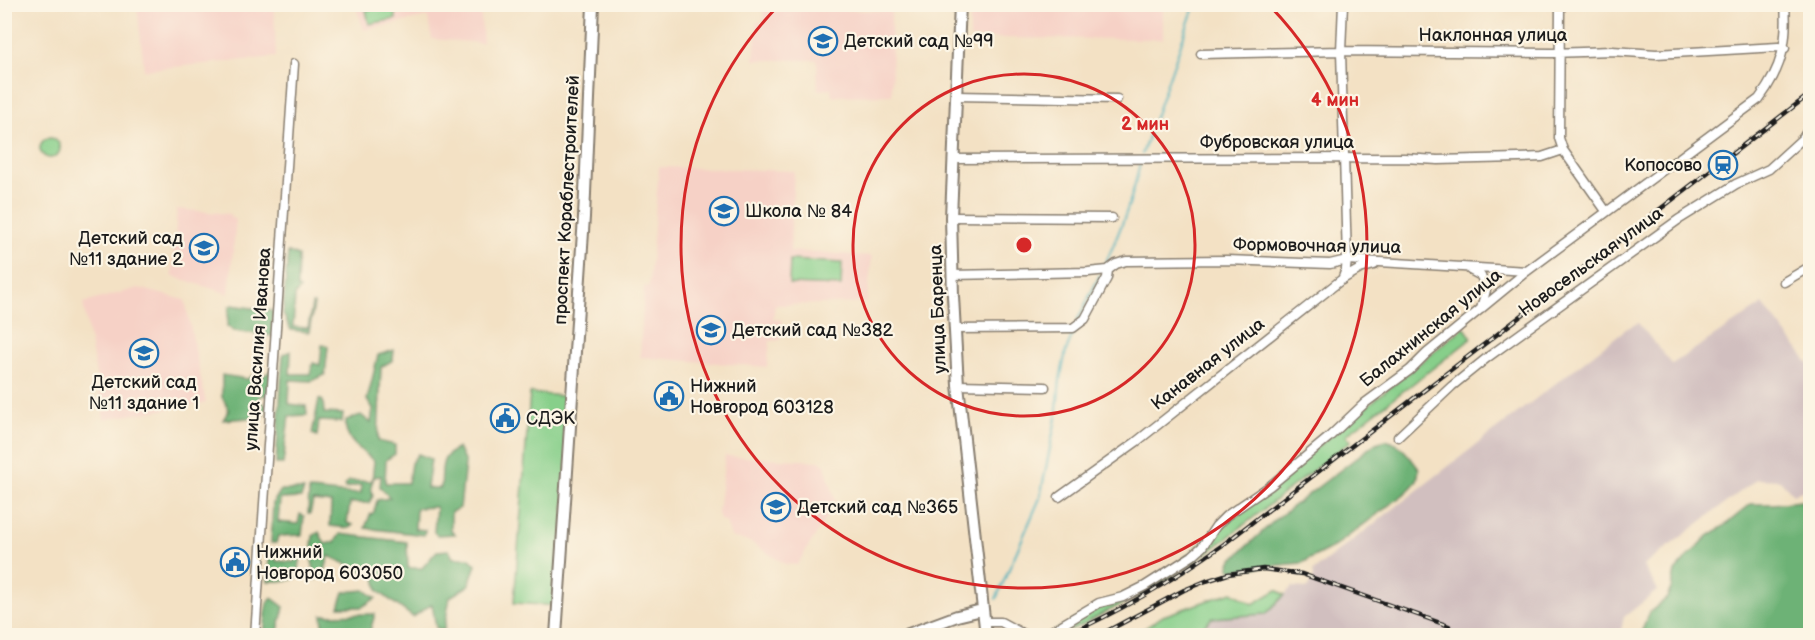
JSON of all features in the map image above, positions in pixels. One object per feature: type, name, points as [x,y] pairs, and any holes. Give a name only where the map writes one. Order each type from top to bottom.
[{"type":"street","name":"проспект Кораблестроителей","points":[[556,636],[584,217],[594,4]]},
{"type":"street","name":"улица Баренца","points":[[960,4],[951,217],[954,329],[958,385],[986,636]]},
{"type":"street","points":[[1341,280],[1347,260],[1341,51],[1343,4]]},
{"type":"street","points":[[1560,4],[1559,138],[1563,150],[1606,211]]},
{"type":"street","name":"Балахнинская улица","points":[[1043,636],[1099,603],[1123,597],[1145,586],[1192,556],[1226,516],[1270,486],[1328,438],[1365,403],[1410,370],[1427,353],[1527,271],[1759,99],[1770,84],[1785,48],[1787,30],[1785,4]]},
{"type":"street","name":"Наклонная улица","points":[[1201,54],[1341,51],[1612,51],[1656,54],[1785,48]]},
{"type":"street","name":"улица Василия Иванова","points":[[255,636],[294,64]]},
{"type":"street","points":[[956,96],[1117,99]]},
{"type":"street","name":"Новосельская улица","points":[[1398,437],[1452,386],[1488,357],[1678,220],[1736,183],[1768,169],[1797,144],[1810,127]]},
{"type":"street","name":"Фубровская улица","points":[[953,159],[1519,158],[1542,157],[1563,150]]},
{"type":"street","points":[[951,217],[1112,218]]},
{"type":"street","name":"Формовочная улица","points":[[952,275],[1108,270],[1126,261],[1227,260],[1330,264],[1347,260],[1527,271]]},
{"type":"street","name":"Канавная улица","points":[[1059,497],[1136,442],[1341,280],[1360,269],[1381,262]]},
{"type":"street","points":[[1784,282],[1810,268]]},
{"type":"street","points":[[1467,269],[1481,276],[1485,290],[1481,309]]},
{"type":"street","points":[[954,329],[1073,328],[1085,320],[1107,278],[1108,270]]},
{"type":"street","points":[[958,385],[1045,387]]},
{"type":"street","points":[[903,636],[957,616],[982,610]]},
{"type":"street","points":[[984,622],[1001,622],[1027,636]]},
{"type":"shaded area","points":[[137,5],[274,5],[276,57],[144,70]]},
{"type":"shaded area","points":[[355,5],[480,5],[483,43],[432,39],[428,17],[364,30]]},
{"type":"shaded area","name":"Детский сад №99","points":[[763,5],[796,5],[797,9],[891,11],[892,95],[832,96],[831,89],[818,90],[817,60],[754,60],[757,22],[763,22]]},
{"type":"shaded area","points":[[970,5],[1163,5],[1163,39],[970,38]]},
{"type":"shaded area","name":"Школа № 84","points":[[659,167],[794,171],[790,251],[872,256],[867,303],[775,305],[773,319],[782,320],[780,340],[770,341],[767,367],[640,357],[644,287],[649,286]]},
{"type":"shaded area","name":"Детский сад №11 здание 2","points":[[177,209],[230,214],[231,218],[236,219],[229,294],[172,276]]},
{"type":"shaded area","name":"Детский сад №11 здание 1","points":[[138,288],[185,300],[206,403],[104,419],[83,303]]},
{"type":"shaded area","points":[[1763,304],[1810,365],[1810,488],[1793,494],[1780,480],[1757,479],[1643,566],[1658,590],[1624,617],[1620,635],[1195,636],[1212,618],[1266,614],[1292,587],[1308,588],[1314,576],[1313,571],[1626,329],[1638,323],[1672,364]]},
{"type":"shaded area","name":"Детский сад №365","points":[[725,456],[819,461],[825,465],[836,502],[797,565],[785,564],[750,542],[731,537],[726,522],[720,520],[718,513]]},
{"type":"green space","points":[[393,5],[396,19],[369,24],[366,10]]},
{"type":"green space","points":[[50,138],[57,141],[60,148],[57,155],[50,158],[43,155],[40,148],[43,141]]},
{"type":"green space","points":[[288,252],[298,256],[297,288],[300,289],[295,295],[293,327],[308,328],[312,304],[314,304],[309,332],[291,330],[283,314]]},
{"type":"green space","points":[[790,260],[842,263],[841,286],[789,284]]},
{"type":"green space","points":[[232,305],[273,311],[273,336],[234,331],[227,326],[229,307]]},
{"type":"green space","points":[[1464,327],[1472,338],[1346,435],[1351,441],[1237,530],[1166,580],[1136,597],[1077,627],[1046,636],[1103,604],[1163,577],[1219,527]]},
{"type":"green space","points":[[322,345],[328,346],[325,375],[311,381],[290,380],[289,404],[306,406],[307,415],[289,416],[283,464],[276,464],[283,354],[291,351],[290,374],[310,374],[313,363],[320,365]]},
{"type":"green space","points":[[394,350],[393,360],[381,367],[378,441],[395,445],[395,454],[386,460],[385,483],[408,483],[411,463],[418,454],[431,459],[427,488],[441,488],[444,460],[458,448],[465,463],[460,508],[451,512],[451,531],[455,534],[437,535],[434,532],[436,507],[416,508],[415,529],[425,530],[424,535],[365,528],[370,515],[374,512],[377,500],[390,498],[380,487],[381,476],[374,477],[371,486],[373,496],[369,503],[350,503],[347,523],[353,525],[349,528],[330,526],[331,503],[313,501],[310,514],[308,514],[309,490],[361,493],[361,485],[345,488],[345,485],[349,481],[372,481],[374,461],[350,439],[346,420],[361,415],[371,423],[373,408],[367,400],[378,355]]},
{"type":"green space","points":[[272,370],[269,396],[260,395],[259,401],[267,406],[262,417],[223,420],[229,410],[222,397],[222,375],[248,379],[251,376],[260,378]]},
{"type":"green space","points":[[530,393],[572,397],[558,606],[514,603]]},
{"type":"green space","points":[[319,399],[323,401],[324,413],[343,414],[342,422],[319,421],[317,436],[312,434]]},
{"type":"green space","points":[[1386,440],[1409,455],[1419,469],[1417,481],[1407,492],[1335,546],[1302,563],[1231,570],[1229,567],[1231,561],[1276,519],[1376,443]]},
{"type":"green space","points":[[281,490],[304,490],[301,498],[280,499],[278,522],[298,524],[300,514],[304,516],[302,535],[278,536],[276,543],[271,543],[273,503]]},
{"type":"green space","points":[[1810,500],[1810,635],[1640,635],[1650,612],[1667,598],[1675,571],[1708,536],[1751,504]]},
{"type":"green space","points":[[319,532],[325,544],[335,542],[340,534],[407,542],[408,568],[422,568],[437,551],[449,550],[453,558],[469,558],[476,565],[468,586],[450,597],[444,630],[436,628],[432,604],[413,617],[378,591],[375,577],[329,556],[324,574],[316,580],[311,556],[313,536]]},
{"type":"green space","points":[[301,553],[298,577],[287,581],[268,581],[269,557],[275,555],[276,561],[295,562],[296,554]]},
{"type":"green space","points":[[365,590],[376,598],[362,607],[339,607],[344,592]]},
{"type":"green space","points":[[1277,590],[1285,595],[1266,614],[1212,618],[1195,635],[1135,635],[1163,616],[1232,592],[1253,604]]},
{"type":"green space","points":[[272,598],[284,607],[277,635],[264,635],[267,604]]},
{"type":"green space","points":[[375,614],[369,635],[324,635],[322,615]]},
{"type":"waterway","points":[[1142,154],[1195,4]]},
{"type":"waterway","points":[[1105,264],[1126,215],[1140,163]]},
{"type":"waterway","points":[[1077,321],[1100,275]]},
{"type":"waterway","points":[[996,599],[1040,498],[1056,418],[1060,380],[1066,351],[1073,333]]},
{"type":"railway","points":[[1064,636],[1146,594],[1224,544],[1810,94]]},
{"type":"railway","points":[[1098,636],[1184,590],[1206,581],[1228,574],[1263,569],[1302,574],[1449,626]]},
{"type":"place","name":"Детский сад №99","points":[[823,41]]},
{"type":"place","name":"Копосово","points":[[1723,165]]},
{"type":"place","name":"Школа № 84","points":[[724,211]]},
{"type":"place","name":"Детский сад №11 здание 2","points":[[204,248]]},
{"type":"place","name":"Детский сад №382","points":[[711,330]]},
{"type":"place","name":"Детский сад №11 здание 1","points":[[144,353]]},
{"type":"place","name":"Нижний Новгород 603128","points":[[669,396]]},
{"type":"place","name":"СДЭК","points":[[505,418]]},
{"type":"place","name":"Детский сад №365","points":[[776,507]]},
{"type":"place","name":"Нижний Новгород 603050","points":[[235,562]]}]
